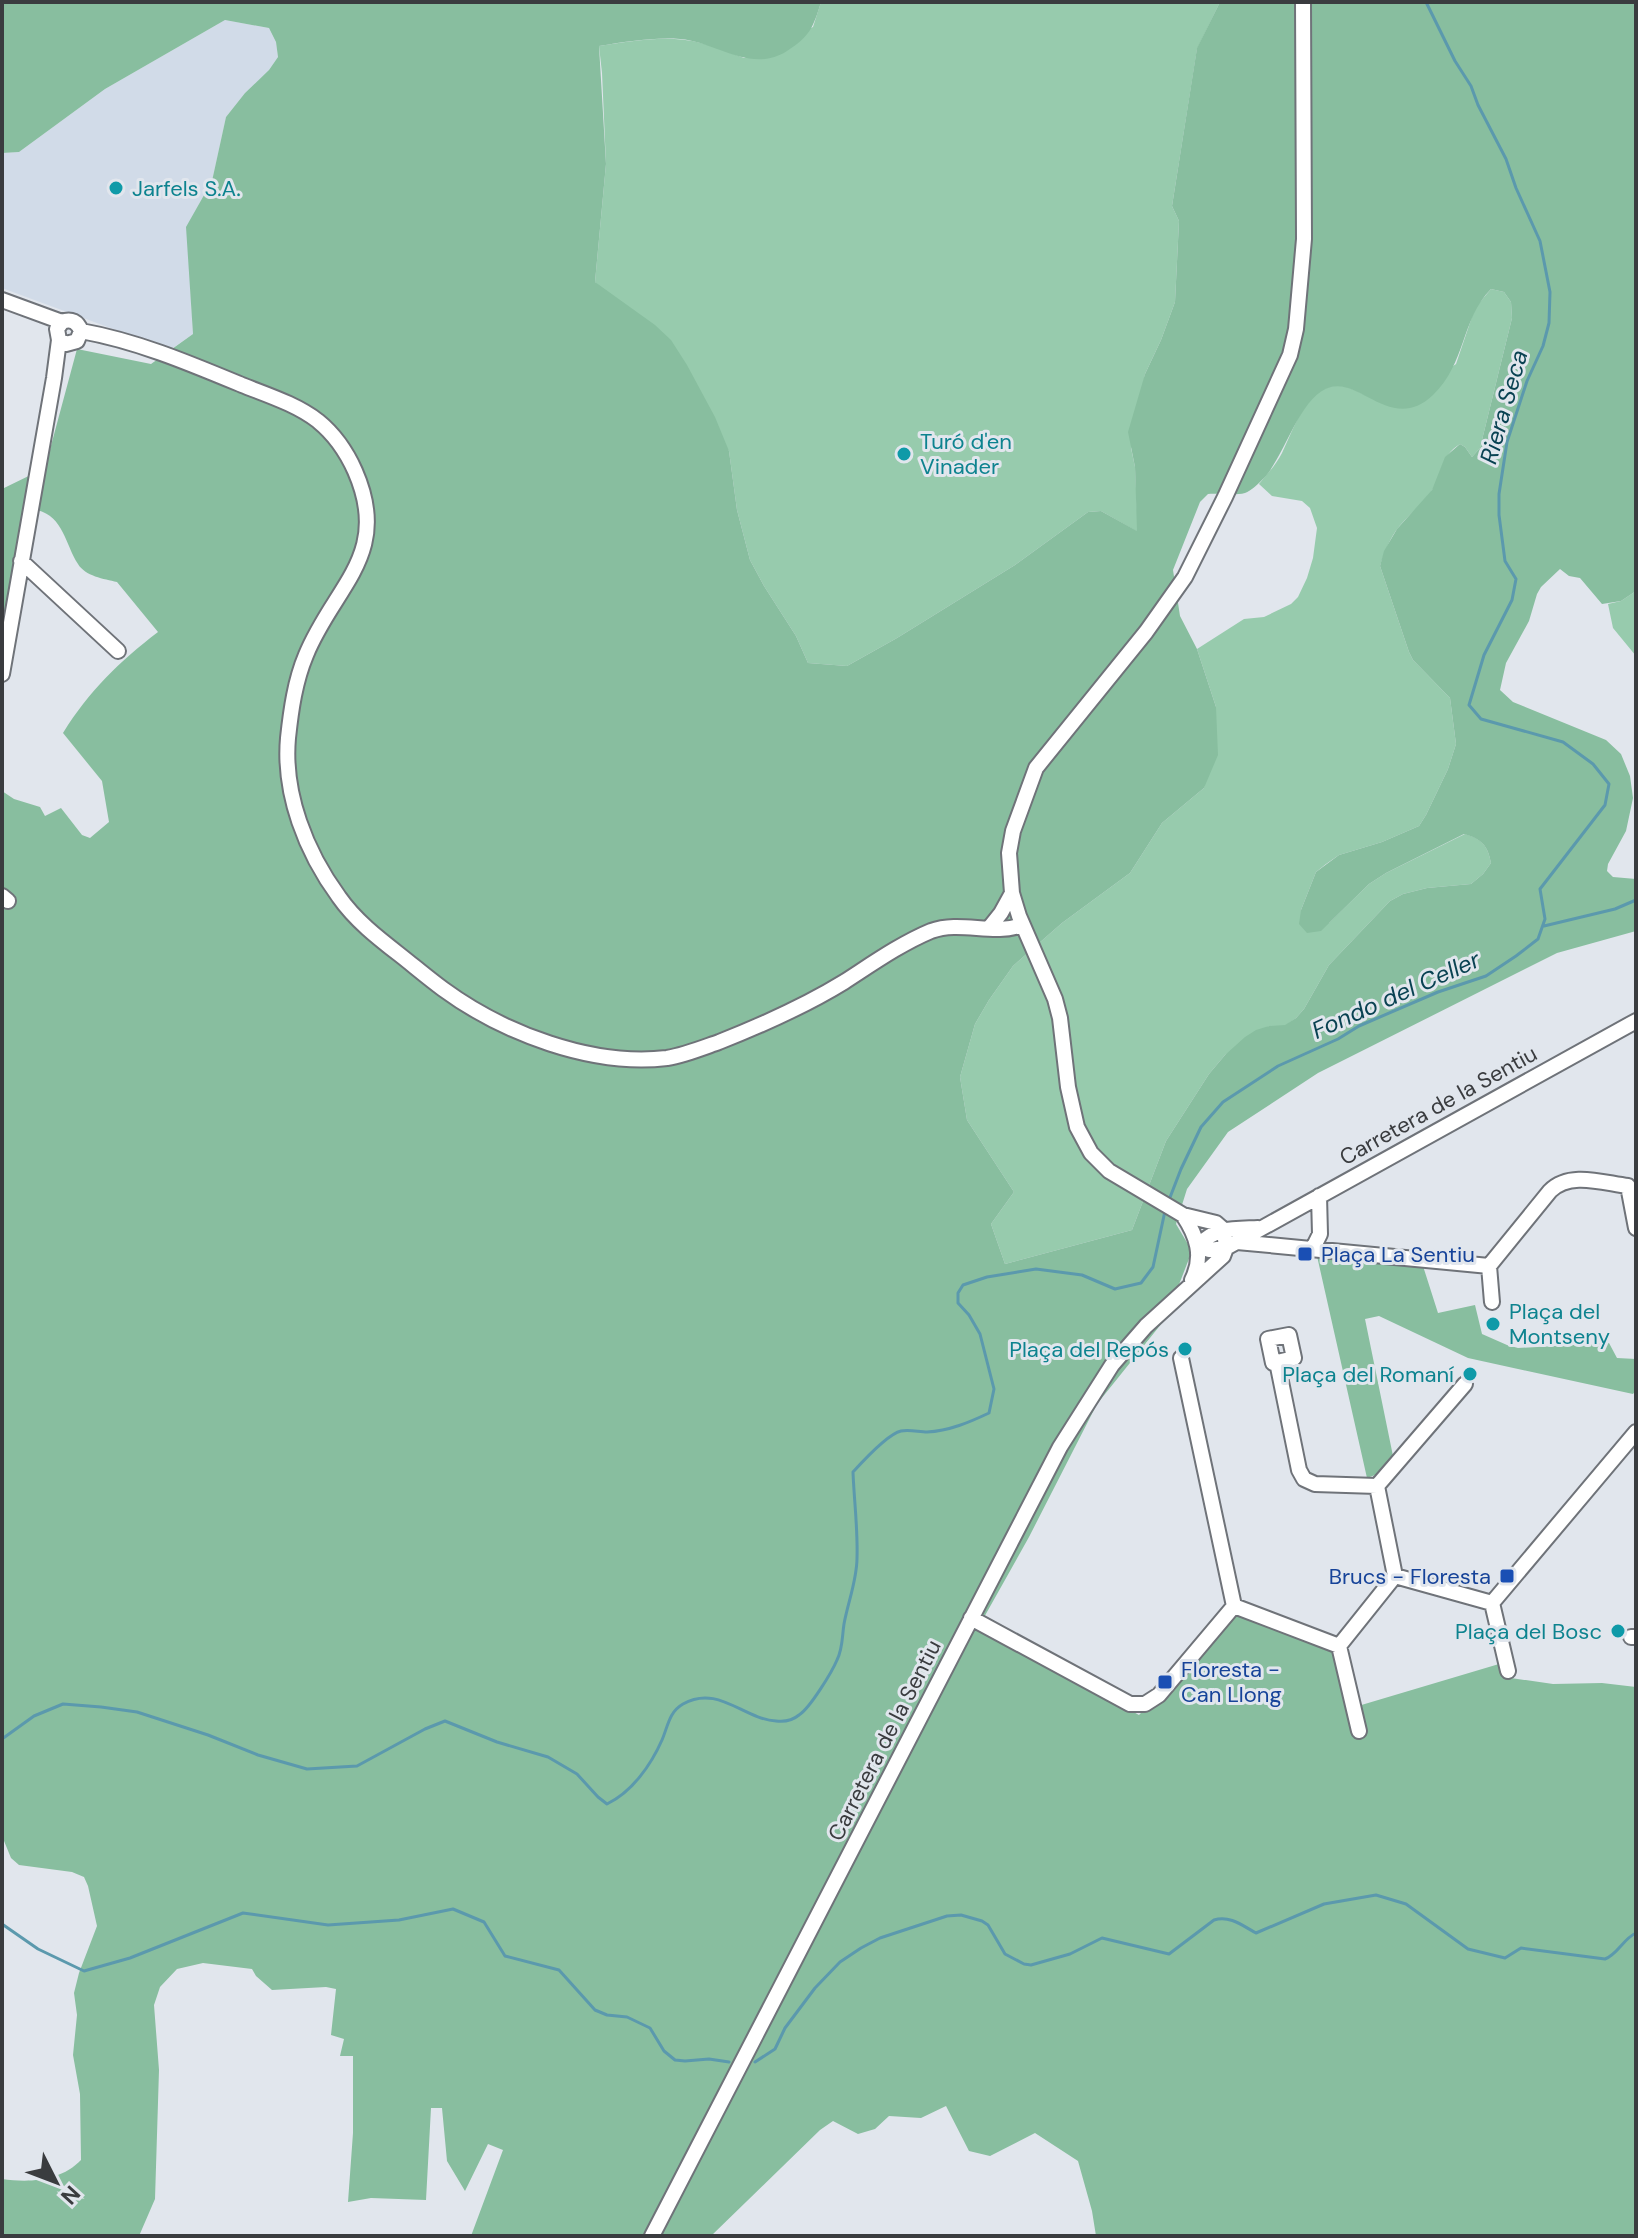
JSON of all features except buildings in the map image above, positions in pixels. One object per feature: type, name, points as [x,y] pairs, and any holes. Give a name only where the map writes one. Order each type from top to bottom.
[{"type":"street","points":[[1303,2],[1304,239],[1293,343],[1225,497],[1185,577],[1146,632],[1036,768],[1013,831],[1009,853],[1012,893],[1055,999],[1068,1087],[1083,1141],[1099,1163],[1179,1213],[1204,1240],[1209,1250],[1256,1244],[1489,1266]]},
{"type":"street","points":[[2,300],[62,322],[74,321],[81,331],[139,345],[293,406],[318,421],[337,440],[354,470],[365,503],[366,536],[361,558],[349,582],[319,628],[305,657],[292,708],[288,742],[292,787],[303,836],[339,898],[370,931],[467,1005],[516,1030],[586,1054],[618,1059],[671,1057],[760,1026],[828,991],[911,940],[937,929],[950,926],[1007,930],[1021,921]]},
{"type":"street","points":[[2,674],[59,340],[57,333],[62,322]]},
{"type":"street","points":[[59,340],[66,344],[74,343],[81,331]]},
{"type":"street","points":[[21,561],[118,651]]},
{"type":"street","points":[[989,928],[1007,905],[1012,893]]},
{"type":"street","points":[[989,928],[1034,952]]},
{"type":"street","name":"Carretera de la Sentiu","points":[[652,2236],[1060,1447],[1112,1365],[1146,1326],[1229,1247],[1636,1021]]},
{"type":"street","points":[[1492,1302],[1489,1266],[1550,1191],[1561,1182],[1632,1181],[1636,1228]]},
{"type":"street","points":[[1313,1248],[1320,1234],[1319,1196]]},
{"type":"street","points":[[1179,1213],[1216,1223],[1224,1230],[1229,1247]]},
{"type":"street","points":[[1187,1287],[1197,1268],[1204,1240],[1224,1230],[1262,1227]]},
{"type":"street","points":[[1320,1234],[1336,1250]]},
{"type":"street","points":[[1181,1358],[1234,1606]]},
{"type":"street","points":[[1277,1362],[1299,1470],[1304,1479],[1315,1484],[1377,1486]]},
{"type":"street","points":[[1377,1486],[1465,1384]]},
{"type":"street","points":[[1492,1603],[1636,1432]]},
{"type":"street","points":[[1339,1646],[1395,1576],[1377,1486]]},
{"type":"street","points":[[1395,1576],[1492,1603]]},
{"type":"street","points":[[1492,1603],[1508,1671]]},
{"type":"street","points":[[971,1618],[1130,1704],[1145,1704],[1159,1695],[1234,1606]]},
{"type":"street","points":[[1234,1606],[1339,1646]]},
{"type":"street","points":[[1339,1646],[1359,1731]]},
{"type":"shaded area","points":[[225,20],[269,28],[276,42],[278,57],[226,117],[212,181],[187,227],[193,334],[170,350],[2,288],[2,153],[19,152],[105,89]]},
{"type":"green space","points":[[2,2],[821,2],[806,36],[774,57],[747,58],[680,39],[649,39],[599,46],[606,164],[595,282],[671,340],[715,417],[729,451],[737,510],[750,560],[764,586],[796,636],[808,663],[847,666],[1015,565],[1088,512],[1101,511],[1137,531],[1135,467],[1128,432],[1145,374],[1175,302],[1179,221],[1172,206],[1197,48],[1220,2],[1636,2],[1636,591],[1621,601],[1602,604],[1580,578],[1569,576],[1560,569],[1537,594],[1529,621],[1506,663],[1500,690],[1513,702],[1606,740],[1621,754],[1630,776],[1633,798],[1626,831],[1607,871],[1613,877],[1636,879],[1636,931],[1557,953],[1318,1073],[1228,1132],[1187,1189],[1176,1224],[1192,1251],[1166,1318],[1097,1404],[978,1628],[1139,1715],[1239,1613],[1331,1646],[1348,1709],[1499,1664],[1504,1677],[1553,1684],[1602,1683],[1636,1687],[1636,2236],[1096,2236],[1078,2161],[1035,2133],[990,2156],[969,2151],[946,2106],[921,2118],[889,2116],[875,2129],[858,2134],[833,2121],[711,2236],[471,2236],[503,2150],[488,2144],[465,2191],[447,2161],[442,2108],[431,2108],[426,2200],[371,2198],[348,2202],[353,2133],[353,2056],[340,2056],[344,2039],[331,2035],[336,1989],[272,1990],[252,1969],[203,1963],[177,1969],[160,1987],[154,2005],[159,2070],[155,2199],[139,2236],[2,2236],[2,2179],[44,2179],[64,2172],[81,2160],[80,2094],[73,2055],[77,2015],[74,1993],[97,1926],[84,1877],[72,1872],[19,1865],[11,1858],[2,1836],[2,901],[14,898],[2,889],[2,791],[14,799],[40,807],[45,816],[61,808],[82,835],[90,838],[109,822],[102,781],[63,733],[106,678],[158,632],[117,582],[81,568],[58,525],[37,510],[2,637],[2,489],[45,468],[77,349],[151,364],[193,334],[186,227],[212,181],[226,117],[278,57],[276,42],[269,28],[225,20],[105,89],[19,152],[2,153]],"holes":[[[1491,289],[1504,292],[1511,302],[1512,318],[1480,448],[1472,457],[1460,444],[1445,457],[1432,490],[1397,529],[1384,551],[1380,566],[1413,660],[1450,698],[1456,744],[1448,769],[1419,826],[1382,842],[1339,855],[1316,872],[1301,910],[1299,924],[1307,933],[1321,931],[1369,884],[1464,834],[1483,844],[1491,863],[1471,884],[1427,888],[1390,901],[1329,965],[1296,1018],[1285,1025],[1256,1030],[1225,1055],[1209,1074],[1166,1141],[1132,1230],[1005,1264],[991,1224],[1014,1192],[967,1120],[960,1077],[975,1024],[1013,966],[1062,923],[1130,873],[1162,823],[1204,788],[1218,755],[1216,707],[1197,649],[1180,616],[1173,570],[1200,502],[1208,494],[1241,494],[1255,487],[1272,468],[1302,413],[1320,392],[1331,387],[1342,387],[1391,407],[1404,409],[1418,405],[1433,395],[1452,370],[1481,301]]]},
{"type":"green space","points":[[821,2],[1220,2],[1197,49],[1172,206],[1179,221],[1175,302],[1145,374],[1131,448],[1135,467],[1138,532],[1101,511],[1088,512],[1015,565],[847,666],[808,663],[796,636],[750,560],[737,510],[729,451],[595,282],[606,164],[599,46],[676,39],[701,43],[744,58],[813,27]]},
{"type":"green space","points":[[1491,289],[1504,292],[1511,302],[1512,318],[1480,448],[1472,457],[1460,444],[1448,454],[1431,492],[1392,536],[1380,566],[1413,660],[1450,698],[1456,744],[1448,769],[1419,826],[1382,842],[1339,855],[1326,864],[1316,872],[1301,910],[1329,923],[1369,884],[1465,834],[1483,844],[1491,863],[1471,884],[1427,888],[1390,901],[1329,965],[1296,1018],[1285,1026],[1269,1026],[1225,1055],[1209,1074],[1166,1141],[1132,1230],[1005,1264],[991,1224],[1014,1192],[967,1120],[960,1077],[975,1024],[1013,966],[1062,923],[1130,873],[1162,823],[1204,788],[1216,707],[1197,649],[1244,619],[1264,617],[1291,604],[1298,597],[1313,558],[1317,528],[1310,508],[1302,501],[1272,496],[1259,484],[1280,457],[1303,410],[1319,392],[1341,386],[1394,407],[1456,364],[1475,308]]},
{"type":"green space","points":[[1636,591],[1636,656],[1613,628],[1608,604],[1621,601]]},
{"type":"green space","points":[[1317,1256],[1423,1266],[1438,1313],[1475,1305],[1482,1334],[1507,1345],[1518,1348],[1609,1343],[1617,1358],[1636,1359],[1636,1390],[1633,1394],[1468,1358],[1379,1316],[1365,1319],[1393,1456],[1378,1474],[1367,1478]]},
{"type":"waterway","name":"Riera Seca","points":[[1169,1200],[1201,1127],[1223,1102],[1278,1066],[1359,1026],[1438,992],[1486,976],[1538,939],[1545,919],[1540,889],[1605,805],[1609,784],[1593,764],[1563,742],[1481,719],[1469,705],[1484,655],[1512,600],[1516,579],[1505,561],[1499,494],[1507,442],[1549,323],[1550,292],[1540,241],[1506,159],[1426,2]]},
{"type":"waterway","name":"Fondo del Celler","points":[[1544,926],[1615,909],[1636,900]]},
{"type":"waterway","points":[[2,1739],[34,1716],[63,1704],[101,1707],[137,1712],[307,1769],[357,1766],[445,1721],[497,1742],[548,1757],[577,1774],[607,1804],[640,1777],[658,1749],[672,1715],[683,1704],[708,1698],[764,1719],[785,1721],[804,1711],[820,1689],[840,1651],[856,1574],[853,1472],[896,1433],[904,1430],[943,1430],[989,1413],[994,1389],[980,1334],[958,1303],[958,1293],[963,1285],[987,1277],[1036,1269],[1082,1275],[1115,1289],[1141,1283],[1153,1267],[1165,1211]]},
{"type":"waterway","points":[[755,2062],[775,2049],[785,2028],[815,1988],[840,1962],[880,1938],[947,1916],[961,1915],[982,1921],[988,1925],[1005,1954],[1031,1965],[1070,1954],[1102,1938],[1169,1954],[1214,1920],[1231,1920],[1256,1933],[1324,1904],[1376,1895],[1406,1904],[1468,1949],[1505,1958],[1521,1948],[1605,1959],[1636,1933]]},
{"type":"waterway","points":[[2,1924],[38,1949],[84,1971],[130,1958],[243,1913],[328,1925],[399,1920],[453,1909],[484,1922],[505,1956],[559,1970],[595,2010],[627,2017],[650,2028],[664,2051],[675,2060],[729,2062]]},
{"type":"place","name":"Jarfels S.A.","points":[[116,188]]},
{"type":"place","name":"Turó d'en Vinader","points":[[904,454]]},
{"type":"place","name":"Plaça La Sentiu","points":[[1305,1254]]},
{"type":"place","name":"Plaça del Montseny","points":[[1493,1324]]},
{"type":"place","name":"Plaça del Repós","points":[[1185,1349]]},
{"type":"place","name":"Plaça del Romaní","points":[[1470,1374]]},
{"type":"place","name":"Brucs - Floresta","points":[[1507,1576]]},
{"type":"place","name":"Plaça del Bosc","points":[[1618,1631]]},
{"type":"place","name":"Floresta - Can Llong","points":[[1165,1682]]}]
